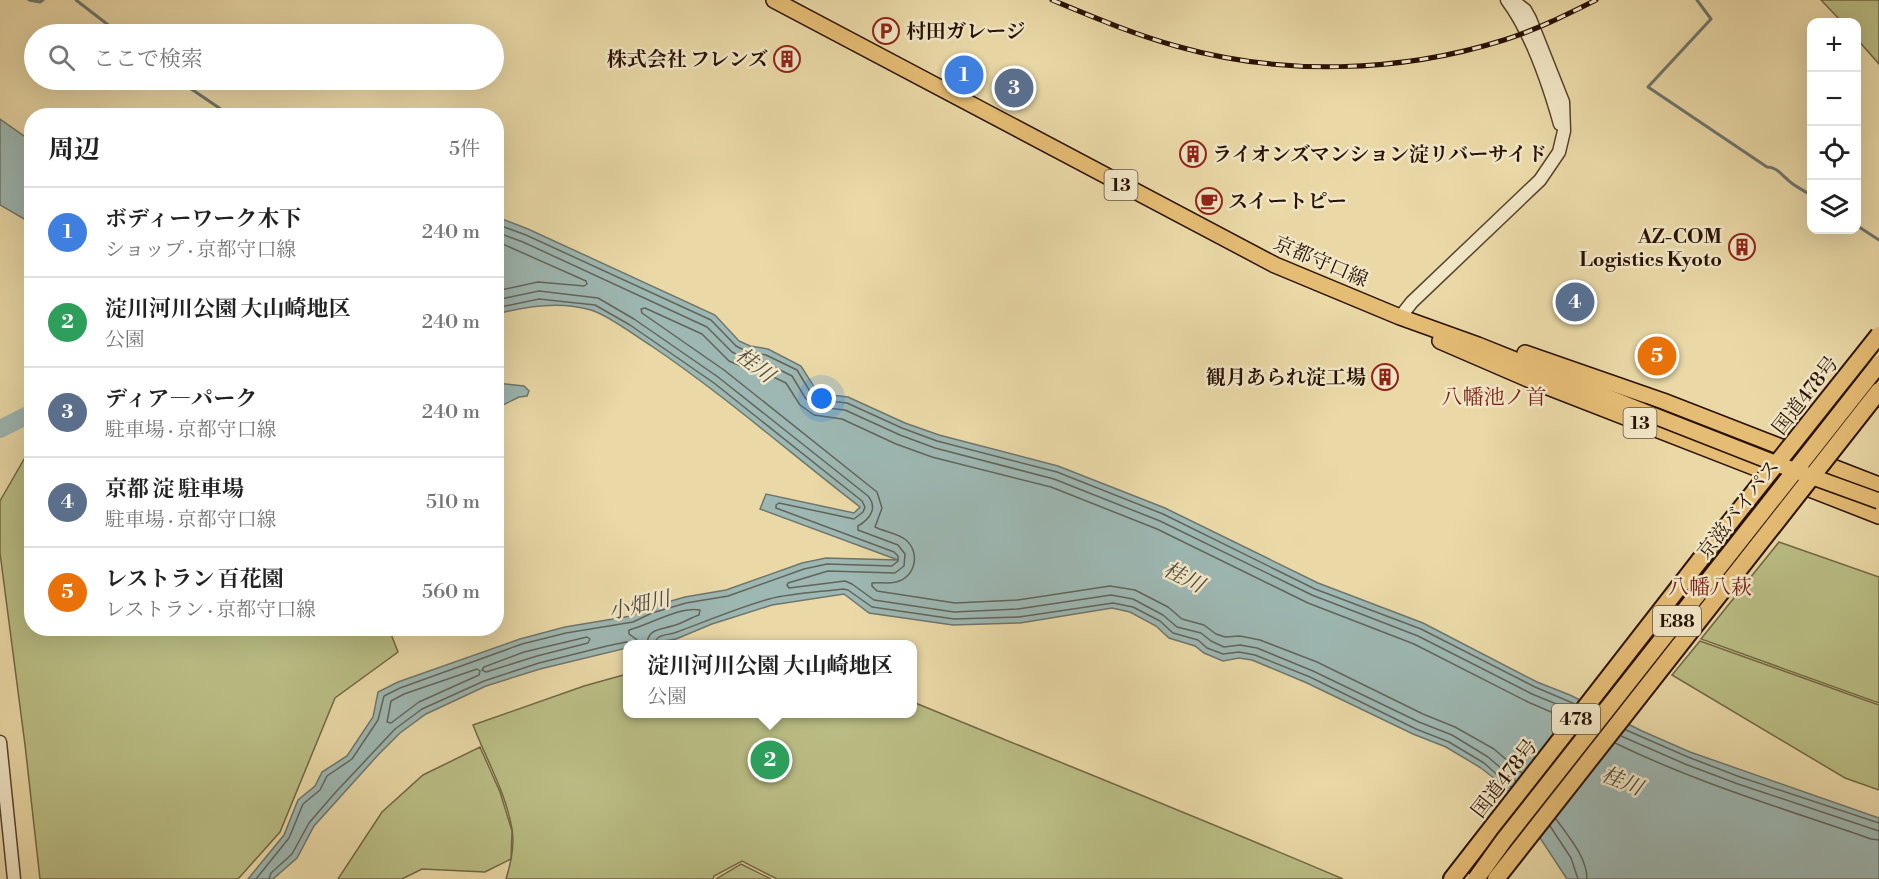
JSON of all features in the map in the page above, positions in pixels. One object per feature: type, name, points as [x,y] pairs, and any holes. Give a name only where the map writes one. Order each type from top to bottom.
[{"type":"highway","name":"国道478号","points":[[1452,879],[1700,560],[1879,335]]},
{"type":"highway","name":"京滋バイパス","points":[[1476,879],[1504,840],[1879,364]]},
{"type":"highway","name":"京滋バイパス","points":[[1496,879],[1879,390]]},
{"type":"main road","name":"京都守口線","points":[[774,0],[1275,266],[1404,319],[1478,345],[1777,464],[1879,501]]},
{"type":"main road","name":"13","points":[[1404,319],[1429,320],[1456,328],[1663,401],[1879,485]]},
{"type":"main road","name":"13","points":[[1404,319],[1425,335],[1652,432],[1879,516]]},
{"type":"street","points":[[1507,0],[1521,22],[1542,70],[1554,103],[1563,140]]},
{"type":"street","points":[[1404,319],[1412,302],[1540,180],[1559,152],[1563,140],[1565,115],[1560,89],[1526,10],[1512,0]]},
{"type":"street","points":[[1652,432],[1663,401]]},
{"type":"street","points":[[0,742],[14,879]]},
{"type":"green space","points":[[1821,0],[1879,0],[1879,64],[1861,44],[1861,18],[1838,18]]},
{"type":"green space","points":[[24,459],[24,636],[392,636],[398,652],[335,698],[280,832],[238,879],[40,879],[0,553],[0,501]]},
{"type":"green space","points":[[1779,542],[1879,577],[1879,703],[1701,639]]},
{"type":"green space","points":[[1700,641],[1879,705],[1879,790],[1845,778],[1672,675]]},
{"type":"green space","points":[[623,675],[623,718],[917,718],[917,704],[1343,879],[777,879],[742,861],[714,876],[713,879],[506,879],[513,848],[509,816],[473,725],[584,686]]},
{"type":"green space","points":[[480,747],[500,792],[512,831],[511,859],[485,872],[422,869],[402,879],[338,879],[382,812],[423,775]]},
{"type":"green space","points":[[741,864],[771,879],[716,879]]},
{"type":"water","points":[[0,119],[24,136],[24,219],[0,205]]},
{"type":"water","name":"桂川","points":[[504,220],[715,315],[739,341],[750,346],[768,349],[801,366],[816,390],[823,394],[848,397],[905,423],[939,435],[1058,466],[1165,508],[1318,583],[1423,623],[1537,682],[1570,695],[1690,752],[1879,818],[1879,879],[1567,879],[1514,798],[1481,768],[1446,747],[1252,660],[1239,658],[1223,661],[1204,653],[1195,646],[1169,638],[1156,626],[1130,612],[1112,608],[1020,623],[953,625],[869,613],[844,594],[772,605],[712,624],[676,639],[623,640],[623,649],[540,669],[486,686],[426,714],[400,733],[378,755],[314,826],[297,858],[273,879],[248,879],[284,835],[298,800],[315,786],[322,772],[347,756],[373,717],[378,692],[398,682],[520,639],[565,627],[631,616],[650,607],[685,597],[726,590],[802,563],[826,558],[898,560],[760,509],[766,494],[854,513],[860,507],[704,383],[650,345],[591,310],[556,305],[504,312]]},
{"type":"water","points":[[504,384],[524,386],[529,391],[527,396],[519,397],[504,404]]},
{"type":"waterway","points":[[29,0],[40,2],[43,0]]},
{"type":"waterway","points":[[76,0],[107,24]]},
{"type":"waterway","points":[[1697,0],[1711,19],[1648,87],[1767,167],[1778,171],[1792,184],[1807,193]]},
{"type":"waterway","points":[[193,90],[219,108]]},
{"type":"waterway","points":[[1861,228],[1879,240]]},
{"type":"waterway","points":[[0,429],[24,417]]},
{"type":"railway","points":[[1052,0],[1144,36],[1216,56],[1299,66],[1340,67],[1424,59],[1464,51],[1528,32],[1596,0]]},
{"type":"place","name":"村田ガレージ","points":[[886,31]]},
{"type":"place","name":"株式会社 フレンズ","points":[[787,59]]},
{"type":"place","name":"ボディーワーク木下","points":[[964,75]]},
{"type":"place","name":"ディア―パーク","points":[[1014,88]]},
{"type":"place","name":"ライオンズマンション淀リバーサイド","points":[[1193,154]]},
{"type":"place","name":"スイートピー","points":[[1209,201]]},
{"type":"place","name":"AZ-COM Logistics Kyoto","points":[[1742,247]]},
{"type":"place","name":"京都 淀 駐車場","points":[[1575,302]]},
{"type":"place","name":"レストラン 百花園","points":[[1657,356]]},
{"type":"place","name":"観月あられ淀工場","points":[[1385,377]]},
{"type":"place","name":"淀川河川公園 大山崎地区","points":[[770,760]]},
{"type":"district","name":"八幡池ノ首","points":[[1494,397]]},
{"type":"district","name":"八幡八萩","points":[[1710,587]]},
{"type":"water label","name":"小畑川","points":[[639,605]]}]
